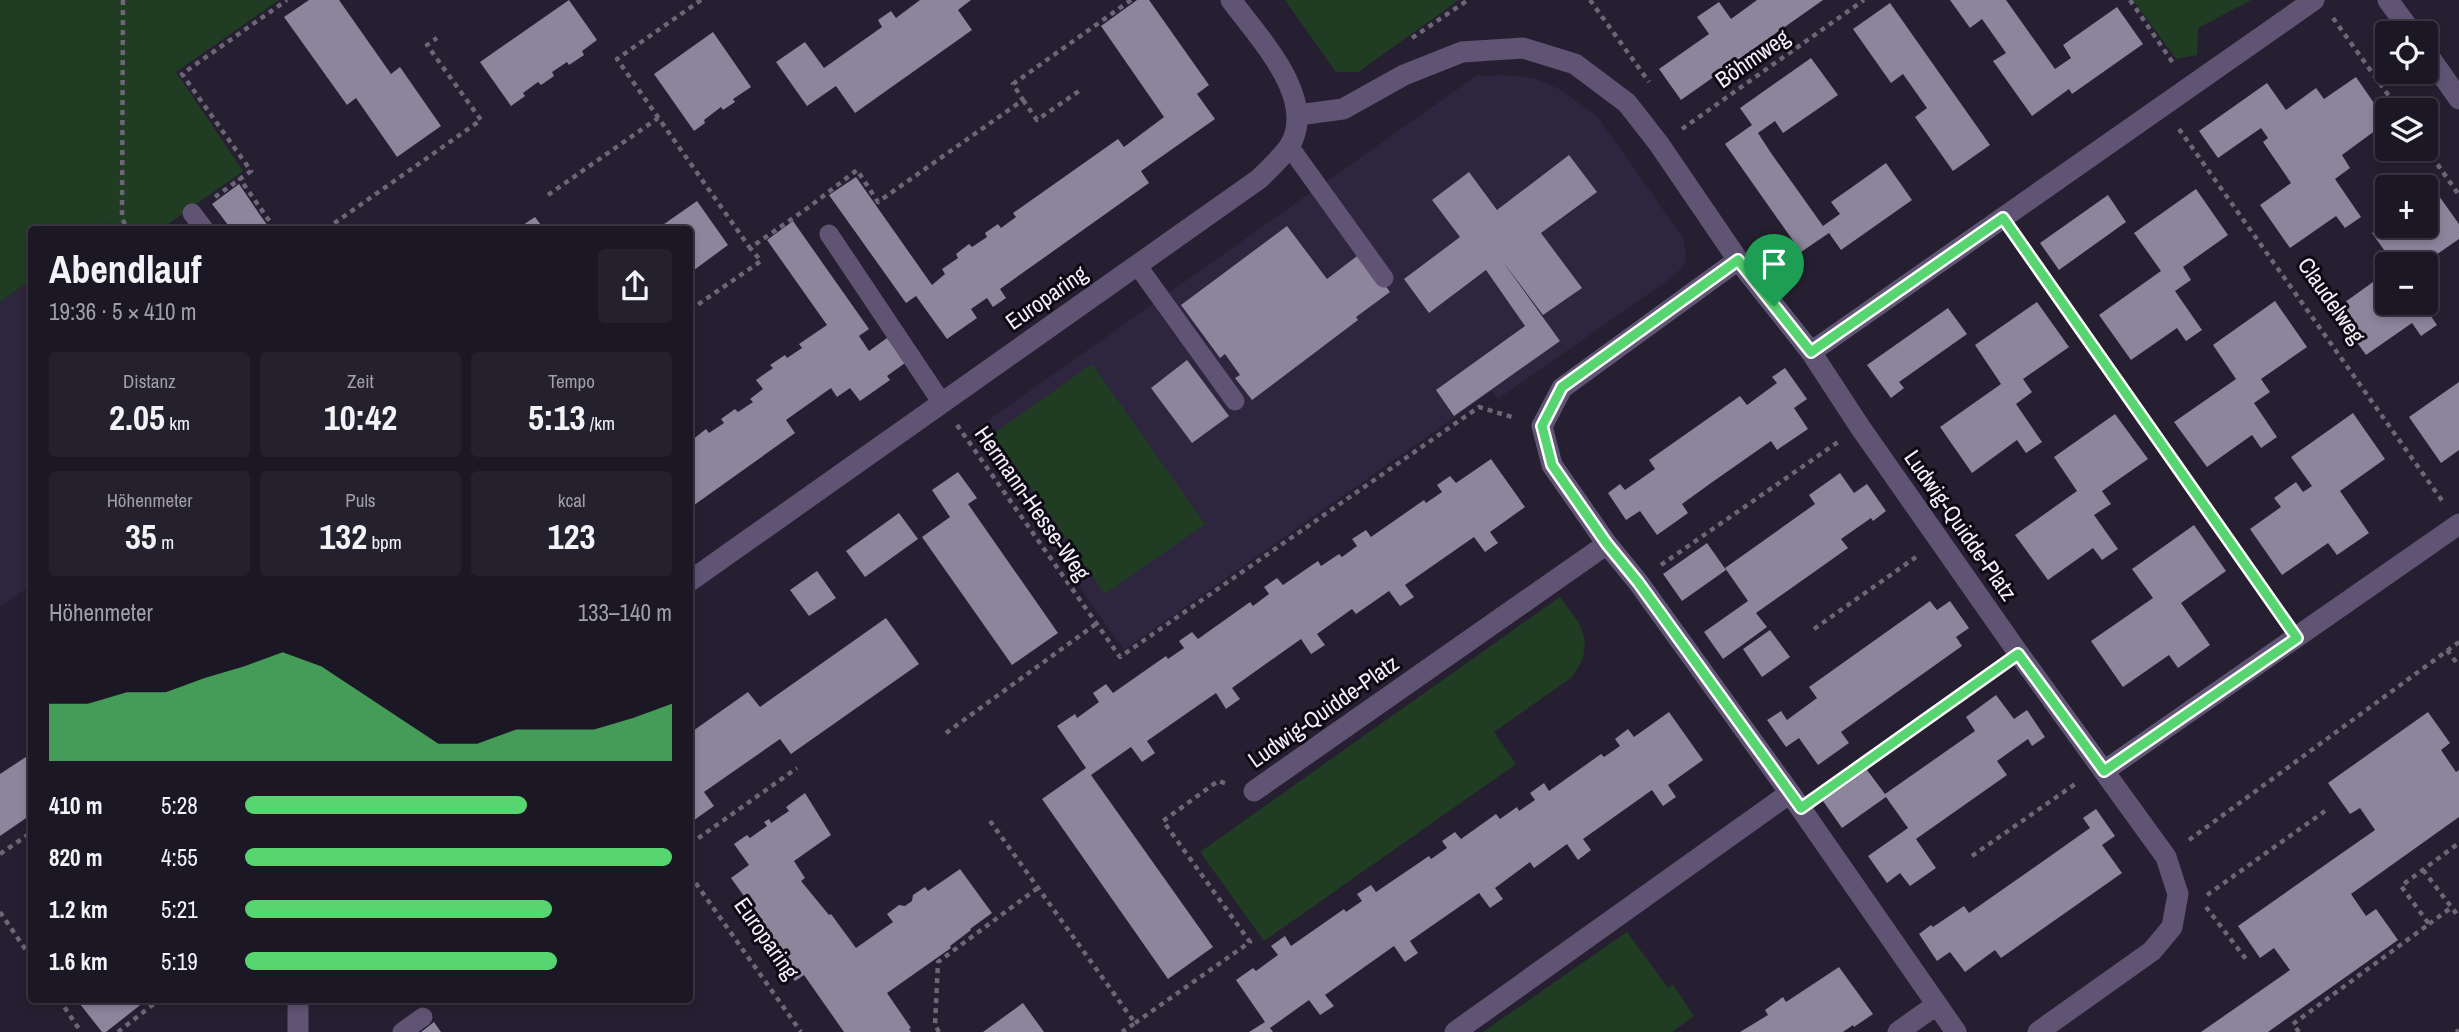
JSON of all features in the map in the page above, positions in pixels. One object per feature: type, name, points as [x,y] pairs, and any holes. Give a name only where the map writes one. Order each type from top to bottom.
[{"type":"street","points":[[1231,0],[1288,79],[1298,116]]},
{"type":"street","points":[[2388,0],[2403,21]]},
{"type":"street","points":[[1811,352],[2189,87],[2321,6]]},
{"type":"street","name":"Ludwig-Quidde-Platz","points":[[1298,116],[1343,109],[1404,75],[1462,52],[1523,48],[1575,64],[1627,103],[1659,144],[1738,260],[1811,352],[2018,654],[2166,857],[2178,894],[2172,927],[2152,951],[2038,1032]]},
{"type":"street","points":[[2438,69],[2459,99]]},
{"type":"street","name":"Europaring","points":[[693,579],[1259,179],[1289,146],[1298,116]]},
{"type":"street","points":[[1738,260],[1562,387],[1542,426],[1552,465],[1796,800],[1956,1032]]},
{"type":"street","points":[[2104,771],[2459,524]]},
{"type":"street","name":"Ludwig-Quidde-Platz","points":[[1254,791],[1607,544]]},
{"type":"street","points":[[1455,1032],[1796,800]]},
{"type":"street","points":[[298,1003],[298,1032]]},
{"type":"street","points":[[1898,1032],[1936,1004]]},
{"type":"lane","points":[[1289,146],[1384,278]]},
{"type":"lane","points":[[829,234],[942,403]]},
{"type":"lane","points":[[1137,265],[1235,401]]},
{"type":"lane","points":[[402,1032],[423,1017]]},
{"type":"path","points":[[123,0],[122,219],[126,226]]},
{"type":"path","points":[[273,226],[240,179],[251,171],[182,74],[287,0]]},
{"type":"path","points":[[693,308],[761,261],[617,60],[701,0]]},
{"type":"path","points":[[1079,91],[1037,120],[1013,84],[1131,0]]},
{"type":"path","points":[[1590,0],[1652,85]]},
{"type":"path","name":"Böhmweg","points":[[1659,144],[1864,0]]},
{"type":"path","points":[[2130,0],[2189,87]]},
{"type":"path","points":[[2321,6],[2390,98]]},
{"type":"path","points":[[330,226],[481,120],[427,45],[437,38]]},
{"type":"path","points":[[750,248],[857,170],[878,202],[1023,100]]},
{"type":"path","name":"Claudelweg","points":[[2163,105],[2459,524]]},
{"type":"path","points":[[1675,117],[1683,128]]},
{"type":"path","points":[[548,195],[658,118]]},
{"type":"path","points":[[2435,161],[2459,195]]},
{"type":"path","points":[[2003,218],[2297,638]]},
{"type":"path","name":"Hermann-Hesse-Weg","points":[[942,403],[1119,657],[1479,407],[1542,426]]},
{"type":"path","points":[[1638,582],[1860,427]]},
{"type":"path","points":[[1814,629],[1939,540]]},
{"type":"path","points":[[946,733],[1096,624]]},
{"type":"path","points":[[2166,857],[2459,642]]},
{"type":"path","points":[[2447,650],[2459,666]]},
{"type":"path","points":[[1796,800],[2018,654]]},
{"type":"path","points":[[693,842],[797,768]]},
{"type":"path","points":[[1972,856],[2078,781],[2104,771]]},
{"type":"path","name":"Ludwig-Quidde-Platz","points":[[1135,1023],[1250,942],[1163,821],[1218,781],[1254,791]]},
{"type":"path","points":[[2246,959],[2200,899],[2325,811]]},
{"type":"path","points":[[990,821],[1135,1023],[1122,1032]]},
{"type":"path","points":[[0,854],[28,835]]},
{"type":"path","points":[[2429,924],[2402,887],[2459,843]]},
{"type":"path","points":[[2423,870],[2459,917]]},
{"type":"path","name":"Europaring","points":[[693,879],[801,1032]]},
{"type":"path","points":[[939,1032],[935,1026],[938,962],[1039,887]]},
{"type":"path","points":[[2300,1032],[2293,1024],[2452,907]]},
{"type":"path","points":[[0,912],[28,953]]},
{"type":"path","points":[[62,1003],[81,1032]]},
{"type":"path","points":[[118,1032],[155,1003]]},
{"type":"shaded area","points":[[1476,76],[1533,78],[1559,89],[1598,117],[1683,238],[1685,263],[1664,283],[1498,399],[1492,391],[1124,650],[970,433]]},
{"type":"shaded area","points":[[28,282],[28,587],[0,607],[0,302]]},
{"type":"green space","points":[[0,0],[279,0],[176,72],[243,171],[165,226],[114,226],[111,223],[107,226],[28,226],[28,282],[0,302]]},
{"type":"green space","points":[[1285,0],[1459,0],[1358,72],[1336,72]]},
{"type":"green space","points":[[2133,0],[2251,0],[2198,28],[2197,55],[2176,59]]},
{"type":"green space","points":[[1092,364],[1205,524],[1105,594],[993,434]]},
{"type":"green space","points":[[1560,597],[1579,623],[1585,640],[1583,659],[1572,677],[1494,732],[1516,764],[1264,941],[1200,852]]},
{"type":"green space","points":[[1627,932],[1668,988],[1673,985],[1694,1016],[1672,1032],[1483,1032]]},
{"type":"building","points":[[309,0],[339,0],[391,74],[400,67],[441,126],[397,157],[356,98],[347,105],[284,17]]},
{"type":"building","points":[[569,0],[597,40],[582,51],[584,55],[552,72],[554,76],[541,85],[538,82],[511,106],[480,62]]},
{"type":"building","points":[[920,0],[971,0],[958,10],[972,30],[855,113],[836,86],[807,106],[776,62],[805,42],[824,68],[882,27],[878,20],[891,11],[896,18]]},
{"type":"building","points":[[1137,0],[1149,0],[1209,85],[1197,94],[1215,119],[1141,171],[1149,183],[1000,289],[1006,298],[993,307],[987,298],[971,309],[977,318],[947,339],[916,296],[906,303],[829,195],[856,177],[932,285],[945,274],[942,269],[958,258],[956,254],[969,244],[972,247],[987,237],[985,233],[998,224],[1001,228],[1016,217],[1013,213],[1118,139],[1124,147],[1164,117],[1101,26]]},
{"type":"building","points":[[1757,0],[1823,0],[1681,100],[1659,69],[1709,34],[1697,17],[1719,2],[1731,19]]},
{"type":"building","points":[[1950,0],[2006,0],[2055,69],[2071,58],[2063,45],[2117,7],[2143,44],[2072,94],[2069,89],[2032,116],[1993,61],[2006,53],[1982,19],[1970,28]]},
{"type":"building","points":[[1890,3],[1990,145],[1953,171],[1915,117],[1927,108],[1903,74],[1891,83],[1853,29]]},
{"type":"building","points":[[713,32],[751,87],[733,99],[735,102],[723,110],[721,107],[704,120],[705,123],[694,131],[654,74]]},
{"type":"building","points":[[1811,58],[1838,95],[1783,133],[1775,121],[1758,133],[1771,153],[1823,226],[1840,214],[1831,202],[1886,163],[1912,200],[1841,250],[1829,233],[1801,252],[1725,144],[1752,125],[1740,108]]},
{"type":"building","points":[[2356,77],[2375,105],[2375,131],[2342,155],[2350,168],[2335,179],[2361,217],[2345,228],[2336,216],[2290,248],[2260,205],[2291,183],[2263,142],[2268,138],[2261,128],[2218,158],[2199,131],[2267,83],[2286,110],[2316,88],[2324,99]]},
{"type":"building","points":[[1569,155],[1597,192],[1541,233],[1582,288],[1543,315],[1501,259],[1560,341],[1454,416],[1436,390],[1525,326],[1486,270],[1429,313],[1404,279],[1460,237],[1432,200],[1469,172],[1497,210]]},
{"type":"building","points":[[239,184],[268,226],[229,226],[212,204]]},
{"type":"building","points":[[2196,189],[2228,235],[2183,267],[2191,280],[2175,291],[2202,330],[2186,341],[2177,328],[2131,360],[2099,315],[2161,271],[2134,233]]},
{"type":"building","points":[[2108,195],[2126,222],[2059,270],[2040,243]]},
{"type":"building","points":[[2438,195],[2459,224],[2459,239],[2438,254],[2385,252],[2376,238],[2438,238]]},
{"type":"building","points":[[697,201],[728,245],[693,271],[693,226],[661,226]]},
{"type":"building","points":[[535,217],[542,226],[524,226]]},
{"type":"building","points":[[793,221],[869,329],[859,336],[869,351],[887,338],[905,363],[887,376],[890,380],[860,401],[850,388],[837,397],[831,388],[786,420],[795,433],[693,506],[693,439],[706,429],[709,433],[724,423],[721,419],[735,409],[738,412],[753,402],[750,399],[763,389],[756,380],[773,368],[770,365],[802,348],[799,344],[827,325],[767,240]]},
{"type":"building","points":[[1287,226],[1327,279],[1361,253],[1390,292],[1356,317],[1358,320],[1252,400],[1235,378],[1240,375],[1225,354],[1220,358],[1181,305]]},
{"type":"building","points":[[2375,281],[2375,315],[2430,315],[2437,325],[2421,336],[2412,323],[2366,355],[2334,310]]},
{"type":"building","points":[[2275,301],[2307,347],[2261,379],[2270,392],[2254,403],[2277,437],[2261,448],[2252,435],[2207,467],[2174,422],[2236,379],[2213,345]]},
{"type":"building","points":[[2037,302],[2069,347],[2023,379],[2032,392],[2016,404],[2042,442],[2026,453],[2017,440],[1972,473],[1940,427],[2001,384],[1975,345]]},
{"type":"building","points":[[1948,308],[1967,334],[1899,382],[1904,388],[1891,398],[1867,365]]},
{"type":"building","points":[[1187,360],[1229,416],[1192,443],[1151,388]]},
{"type":"building","points":[[1785,368],[1807,399],[1794,408],[1808,429],[1777,450],[1771,441],[1711,483],[1682,504],[1688,513],[1657,535],[1640,511],[1626,520],[1608,493],[1620,484],[1625,490],[1655,469],[1649,460],[1740,396],[1747,405],[1777,383],[1772,377]]},
{"type":"building","points":[[2459,382],[2459,450],[2441,463],[2409,417]]},
{"type":"building","points":[[2353,413],[2385,459],[2340,491],[2369,533],[2337,555],[2328,543],[2282,575],[2250,529],[2281,507],[2274,498],[2296,482],[2303,492],[2312,486],[2291,457]]},
{"type":"building","points":[[2115,414],[2148,459],[2102,491],[2111,504],[2094,515],[2118,549],[2102,560],[2093,548],[2048,580],[2015,535],[2077,491],[2054,457]]},
{"type":"building","points":[[1491,459],[1525,507],[1490,532],[1498,543],[1485,552],[1474,537],[1405,585],[1414,597],[1400,606],[1389,591],[1356,614],[1352,609],[1317,634],[1325,645],[1311,654],[1301,639],[1232,688],[1240,699],[1226,709],[1216,693],[1147,741],[1155,753],[1142,762],[1131,747],[1091,775],[1213,947],[1168,979],[1042,799],[1086,768],[1057,726],[1075,714],[1077,718],[1099,702],[1093,693],[1106,684],[1113,693],[1166,656],[1168,659],[1184,648],[1179,641],[1192,632],[1198,639],[1250,602],[1253,606],[1269,594],[1264,587],[1277,578],[1283,585],[1318,561],[1321,566],[1339,554],[1342,557],[1357,546],[1352,539],[1366,530],[1371,537],[1424,500],[1426,503],[1442,492],[1437,485],[1450,476],[1456,483]]},
{"type":"building","points":[[958,472],[977,498],[968,504],[1058,633],[1012,665],[922,537],[950,517],[932,490]]},
{"type":"building","points":[[1840,473],[1854,493],[1867,484],[1886,511],[1841,539],[1848,548],[1756,613],[1767,627],[1723,659],[1704,632],[1748,601],[1725,568],[1815,504],[1809,495]]},
{"type":"building","points":[[899,513],[918,539],[865,577],[846,551]]},
{"type":"building","points":[[2194,525],[2226,571],[2181,603],[2210,645],[2178,668],[2169,655],[2123,687],[2091,641],[2153,598],[2132,569]]},
{"type":"building","points":[[1707,543],[1726,570],[1682,601],[1663,574]]},
{"type":"building","points":[[817,571],[836,598],[809,616],[790,590]]},
{"type":"building","points":[[1930,601],[1937,610],[1950,601],[1969,628],[1956,637],[1962,646],[1841,732],[1849,743],[1818,765],[1799,738],[1786,747],[1767,720],[1781,711],[1787,720],[1817,698],[1809,687]]},
{"type":"building","points":[[886,618],[919,664],[791,754],[780,739],[704,792],[714,806],[693,821],[693,731],[748,692],[760,707]]},
{"type":"building","points":[[1770,630],[1790,657],[1762,677],[1743,649]]},
{"type":"building","points":[[1996,695],[2014,719],[2027,710],[2045,737],[2032,746],[2028,739],[1997,761],[2007,775],[1916,839],[1936,868],[1910,886],[1900,873],[1887,883],[1868,856],[1908,828],[1886,797],[1842,828],[1823,801],[1867,770],[1885,794],[1975,731],[1966,717]]},
{"type":"building","points":[[1669,712],[1703,760],[1668,785],[1676,797],[1663,806],[1652,790],[1583,839],[1591,850],[1578,860],[1567,844],[1534,868],[1530,862],[1495,888],[1503,899],[1490,908],[1479,893],[1410,941],[1418,953],[1405,962],[1394,946],[1325,995],[1334,1006],[1320,1015],[1309,1000],[1270,1028],[1273,1032],[1249,1032],[1265,1022],[1236,980],[1253,968],[1256,971],[1278,955],[1271,946],[1285,936],[1291,946],[1344,909],[1346,912],[1362,901],[1357,894],[1371,885],[1376,892],[1429,856],[1431,859],[1447,848],[1442,841],[1455,832],[1461,839],[1496,814],[1500,819],[1517,807],[1519,811],[1535,800],[1530,793],[1544,783],[1549,791],[1601,754],[1604,757],[1620,746],[1615,739],[1628,729],[1634,737]]},
{"type":"building","points":[[2428,712],[2450,743],[2441,750],[2456,772],[2459,770],[2459,817],[2351,894],[2366,916],[2376,909],[2398,940],[2268,1032],[2201,1032],[2290,970],[2274,948],[2260,958],[2238,926],[2375,830],[2360,808],[2350,814],[2328,783]]},
{"type":"building","points":[[28,756],[28,817],[0,836],[0,774]]},
{"type":"building","points":[[805,793],[831,835],[794,861],[805,878],[801,881],[829,915],[831,914],[856,948],[893,922],[887,914],[899,905],[905,906],[912,901],[913,895],[925,887],[928,891],[960,869],[992,913],[950,946],[951,948],[887,993],[911,1032],[844,1032],[804,975],[795,981],[784,965],[786,959],[781,952],[775,952],[763,935],[769,931],[731,878],[749,865],[734,844],[747,835],[750,838],[767,826],[764,822],[769,819],[771,823],[789,811],[786,807]]},
{"type":"building","points":[[2096,809],[2115,836],[2102,845],[2122,873],[2001,958],[1995,950],[1965,972],[1950,952],[1937,961],[1919,934],[1964,906],[1969,913],[2090,828],[2083,818]]},
{"type":"building","points":[[1839,967],[1873,1014],[1854,1027],[1853,1025],[1843,1032],[1740,1032],[1768,1015],[1765,1010],[1783,997],[1786,1002]]},
{"type":"building","points":[[79,1003],[143,1003],[106,1032],[102,1032]]},
{"type":"building","points":[[1023,1003],[1044,1032],[983,1032]]},
{"type":"building","points":[[434,1022],[441,1032],[421,1032]]},
{"type":"route","points":[[2003,218],[2297,638],[2104,771],[2018,654],[1801,808],[1552,465],[1542,426],[1562,387],[1738,260],[1774,306],[1811,352],[2003,218]]}]
